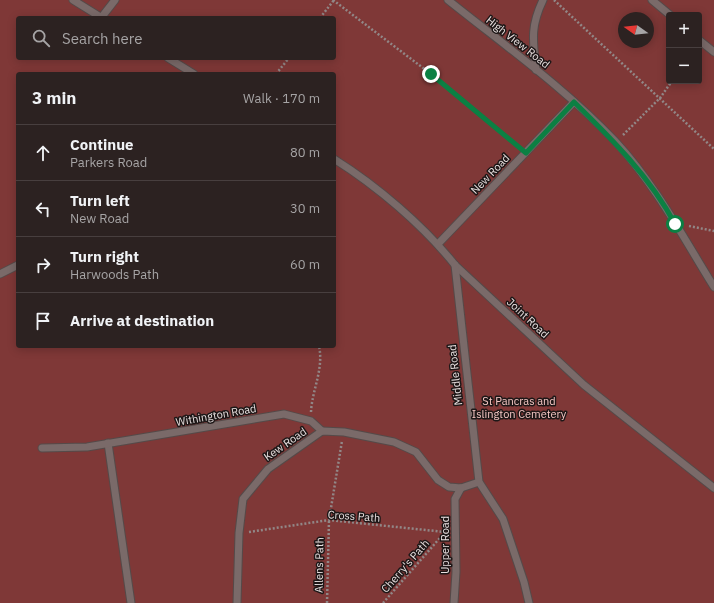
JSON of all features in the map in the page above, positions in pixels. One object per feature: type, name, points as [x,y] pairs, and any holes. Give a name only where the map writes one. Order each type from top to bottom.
[{"type":"lane","points":[[73,0],[98,16]]},
{"type":"lane","points":[[103,16],[115,0]]},
{"type":"lane","name":"High View Road","points":[[448,0],[574,102],[615,142],[664,204],[714,287]]},
{"type":"lane","points":[[536,70],[532,36],[536,14],[543,0]]},
{"type":"lane","points":[[652,0],[666,12]]},
{"type":"lane","points":[[702,42],[714,52]]},
{"type":"lane","points":[[171,60],[191,72]]},
{"type":"lane","name":"New Road","points":[[438,244],[574,102]]},
{"type":"lane","name":"Joint Road","points":[[336,160],[363,178],[438,244],[455,265],[584,385],[714,488]]},
{"type":"lane","name":"Middle Road","points":[[455,265],[478,482]]},
{"type":"lane","points":[[0,274],[16,266]]},
{"type":"lane","name":"Withington Road","points":[[42,448],[87,447],[284,414],[311,421]]},
{"type":"lane","points":[[311,421],[322,432]]},
{"type":"lane","name":"Kew Road","points":[[237,603],[239,533],[243,499],[268,470],[322,432],[344,432],[394,442],[416,452],[438,480],[449,487],[461,488]]},
{"type":"lane","points":[[108,443],[131,603]]},
{"type":"lane","points":[[461,488],[478,482],[503,519],[522,574],[529,603]]},
{"type":"lane","name":"Upper Road","points":[[454,603],[456,522],[455,499],[461,488]]},
{"type":"path","points":[[322,16],[334,0],[431,74],[526,153]]},
{"type":"path","points":[[554,0],[714,149]]},
{"type":"path","points":[[278,72],[287,60]]},
{"type":"path","points":[[615,142],[660,98],[670,84]]},
{"type":"path","points":[[675,224],[714,231]]},
{"type":"path","points":[[311,421],[312,401],[319,379],[319,348]]},
{"type":"path","name":"Allens Path","points":[[327,603],[329,520],[344,432]]},
{"type":"path","name":"Cross Path","points":[[239,533],[329,520],[445,532]]},
{"type":"path","name":"Cherry's Path","points":[[383,603],[445,532],[456,522]]},
{"type":"green space","name":"St Pancras and Islington Cemetery","points":[[0,0],[714,0],[714,603],[0,603]]},
{"type":"route","points":[[431,74],[526,153],[574,102],[615,142],[664,204],[675,224]]}]
